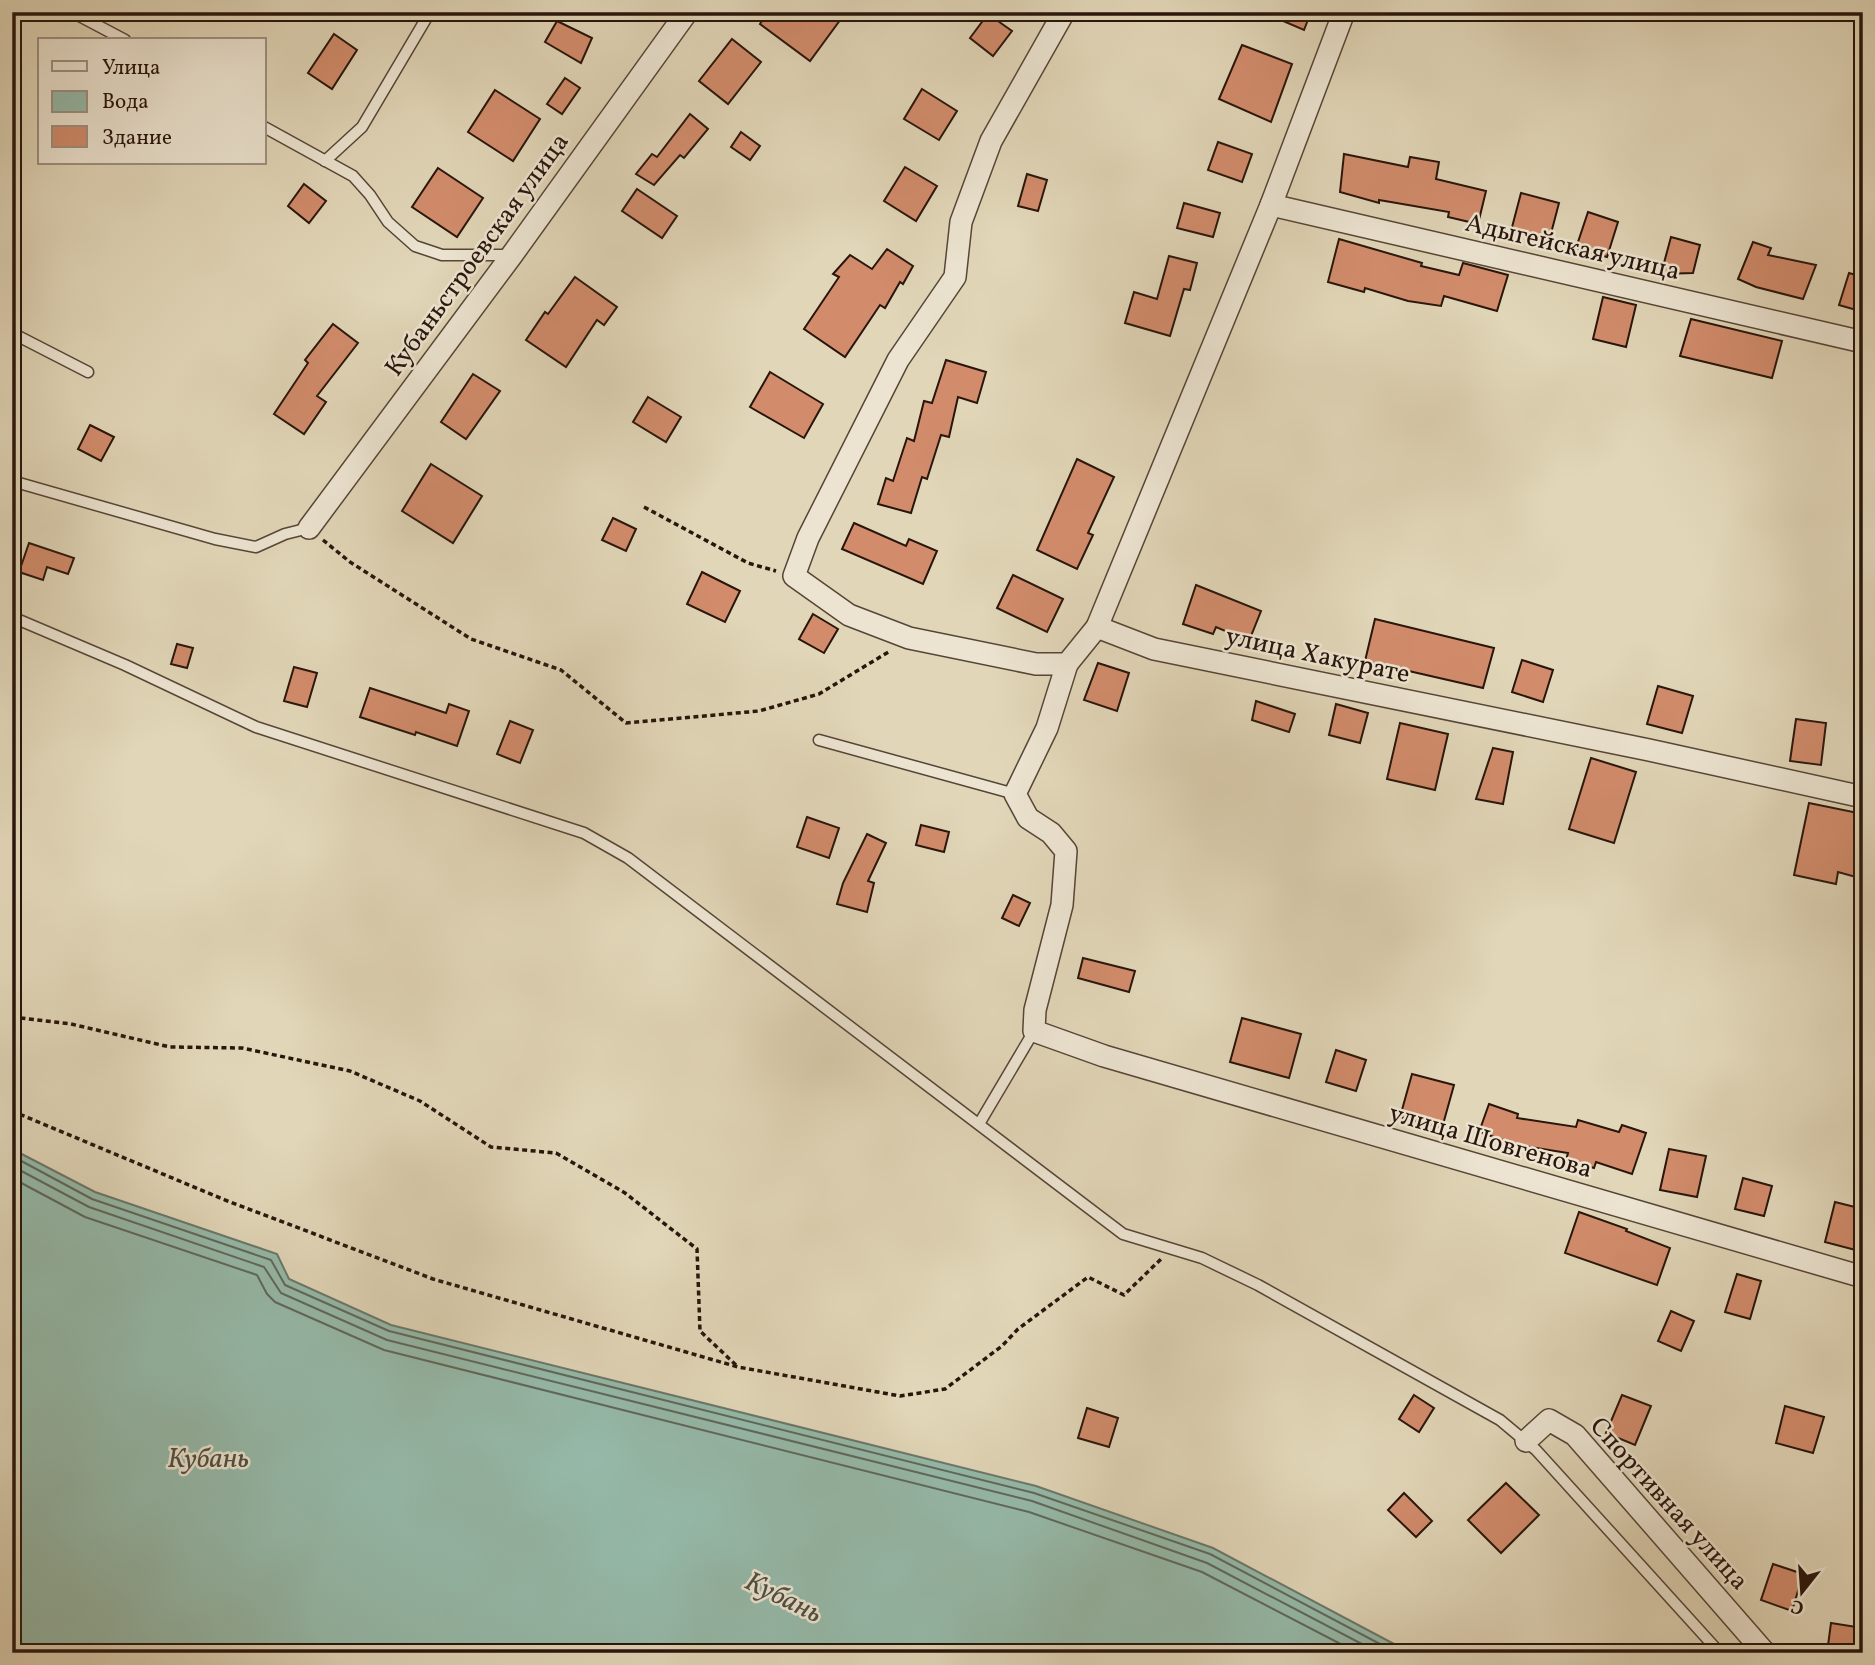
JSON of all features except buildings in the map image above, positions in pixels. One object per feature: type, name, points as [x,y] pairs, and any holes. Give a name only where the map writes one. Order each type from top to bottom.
[{"type":"street","name":"Кубаньстроевская улица","points":[[309,528],[512,255],[687,12]]},
{"type":"street","points":[[1064,12],[990,141],[961,222],[955,277],[898,359],[808,538],[794,576],[849,615],[909,638],[1036,664],[1067,664]]},
{"type":"street","points":[[1034,1031],[1035,1010],[1062,905],[1066,851],[1051,833],[1028,818],[1015,794],[1047,728],[1067,664],[1097,627],[1271,205],[1344,12]]},
{"type":"street","name":"Адыгейская улица","points":[[1271,205],[1863,342]]},
{"type":"street","name":"улица Хакурате","points":[[1097,627],[1154,649],[1649,750],[1863,797]]},
{"type":"street","name":"улица Шовгенова","points":[[1034,1031],[1104,1056],[1863,1277]]},
{"type":"street","name":"Спортивная улица","points":[[1525,1441],[1549,1420],[1575,1435],[1765,1653]]},
{"type":"lane","points":[[72,12],[121,38]]},
{"type":"lane","points":[[325,161],[362,127],[430,12]]},
{"type":"lane","points":[[266,128],[353,176],[388,222],[415,246],[442,255],[512,255]]},
{"type":"lane","points":[[12,332],[88,372]]},
{"type":"lane","points":[[12,481],[215,539],[256,547],[285,534],[309,528]]},
{"type":"lane","points":[[12,617],[125,665],[256,727],[584,833],[628,858],[1123,1234],[1202,1258],[1258,1285],[1500,1420],[1525,1441],[1720,1653]]},
{"type":"lane","points":[[819,740],[1015,794]]},
{"type":"lane","points":[[979,1124],[1034,1031]]},
{"type":"path","points":[[644,507],[748,563],[794,576]]},
{"type":"path","points":[[309,528],[350,562],[471,639],[561,670],[626,723],[759,710],[819,694],[909,638]]},
{"type":"path","points":[[12,1017],[71,1024],[170,1047],[242,1048],[350,1071],[420,1101],[491,1147],[556,1153],[625,1193],[697,1250],[699,1331],[738,1367]]},
{"type":"path","points":[[12,1111],[225,1200],[433,1279],[738,1367],[900,1396],[945,1390],[1002,1346],[1018,1329],[1088,1277],[1124,1295],[1170,1250]]},
{"type":"water","name":"Кубань","points":[[12,1149],[95,1192],[277,1254],[289,1279],[391,1325],[1036,1486],[1213,1548],[1411,1653],[12,1653]]}]
